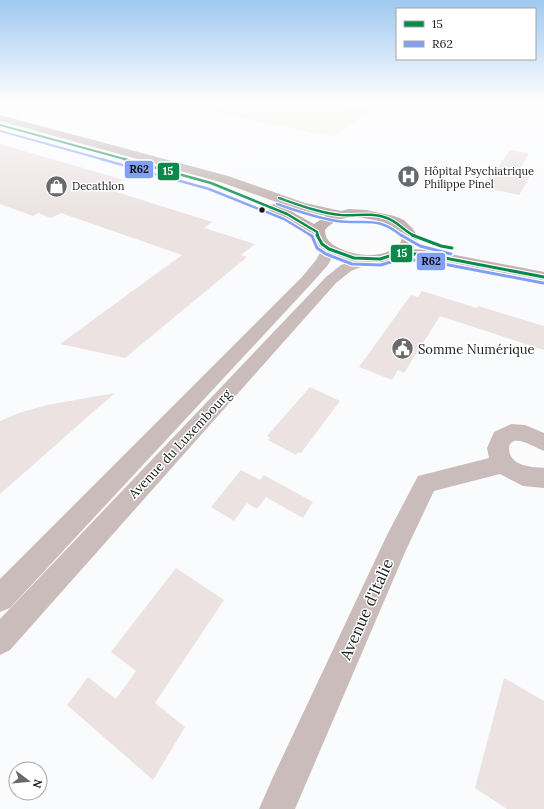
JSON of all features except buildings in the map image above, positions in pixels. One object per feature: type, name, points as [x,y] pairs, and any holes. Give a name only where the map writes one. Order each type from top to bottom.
[{"type":"main road","points":[[46,138],[211,183],[287,214],[318,232]]},
{"type":"main road","points":[[73,138],[224,179],[300,206],[342,215]]},
{"type":"main road","points":[[408,233],[410,238],[409,244],[399,253],[391,256],[369,259],[347,256],[329,249],[322,244],[318,238],[318,232],[321,224],[329,218],[358,213],[377,215],[396,222],[408,233],[441,246],[544,268]]},
{"type":"main road","points":[[399,253],[429,255],[544,277]]},
{"type":"street","name":"Avenue du Luxembourg","points":[[0,598],[307,280],[323,262],[329,249]]},
{"type":"street","name":"Avenue du Luxembourg","points":[[0,640],[331,280],[346,268],[369,259]]},
{"type":"street","points":[[544,442],[531,435],[523,433],[509,434],[502,436],[498,441],[497,448],[503,464],[517,473],[535,479],[544,478]]},
{"type":"street","name":"Avenue d'Italie","points":[[277,809],[285,788],[385,567],[426,483],[503,464]]},
{"type":"transit line","name":"R62","points":[[24,138],[209,189],[284,219],[312,236],[317,248],[326,254],[352,264],[381,265],[400,259],[428,261],[543,283]]},
{"type":"transit line","name":"15","points":[[46,138],[211,183],[287,214],[317,232],[318,238],[322,244],[329,249],[354,258],[380,259],[399,253],[429,255],[544,277]]},
{"type":"transit line","name":"15","points":[[279,198],[301,206],[341,215],[367,214],[387,218],[403,227],[408,233],[441,246],[452,248]]},
{"type":"transit line","name":"R62","points":[[277,204],[331,220],[379,222],[391,227],[409,241],[420,246],[451,254]]},
{"type":"place","name":"Hôpital Psychiatrique Philippe Pinel","points":[[408,177]]},
{"type":"place","name":"Decathlon","points":[[57,186]]},
{"type":"place","name":"Somme Numérique","points":[[402,349]]}]
